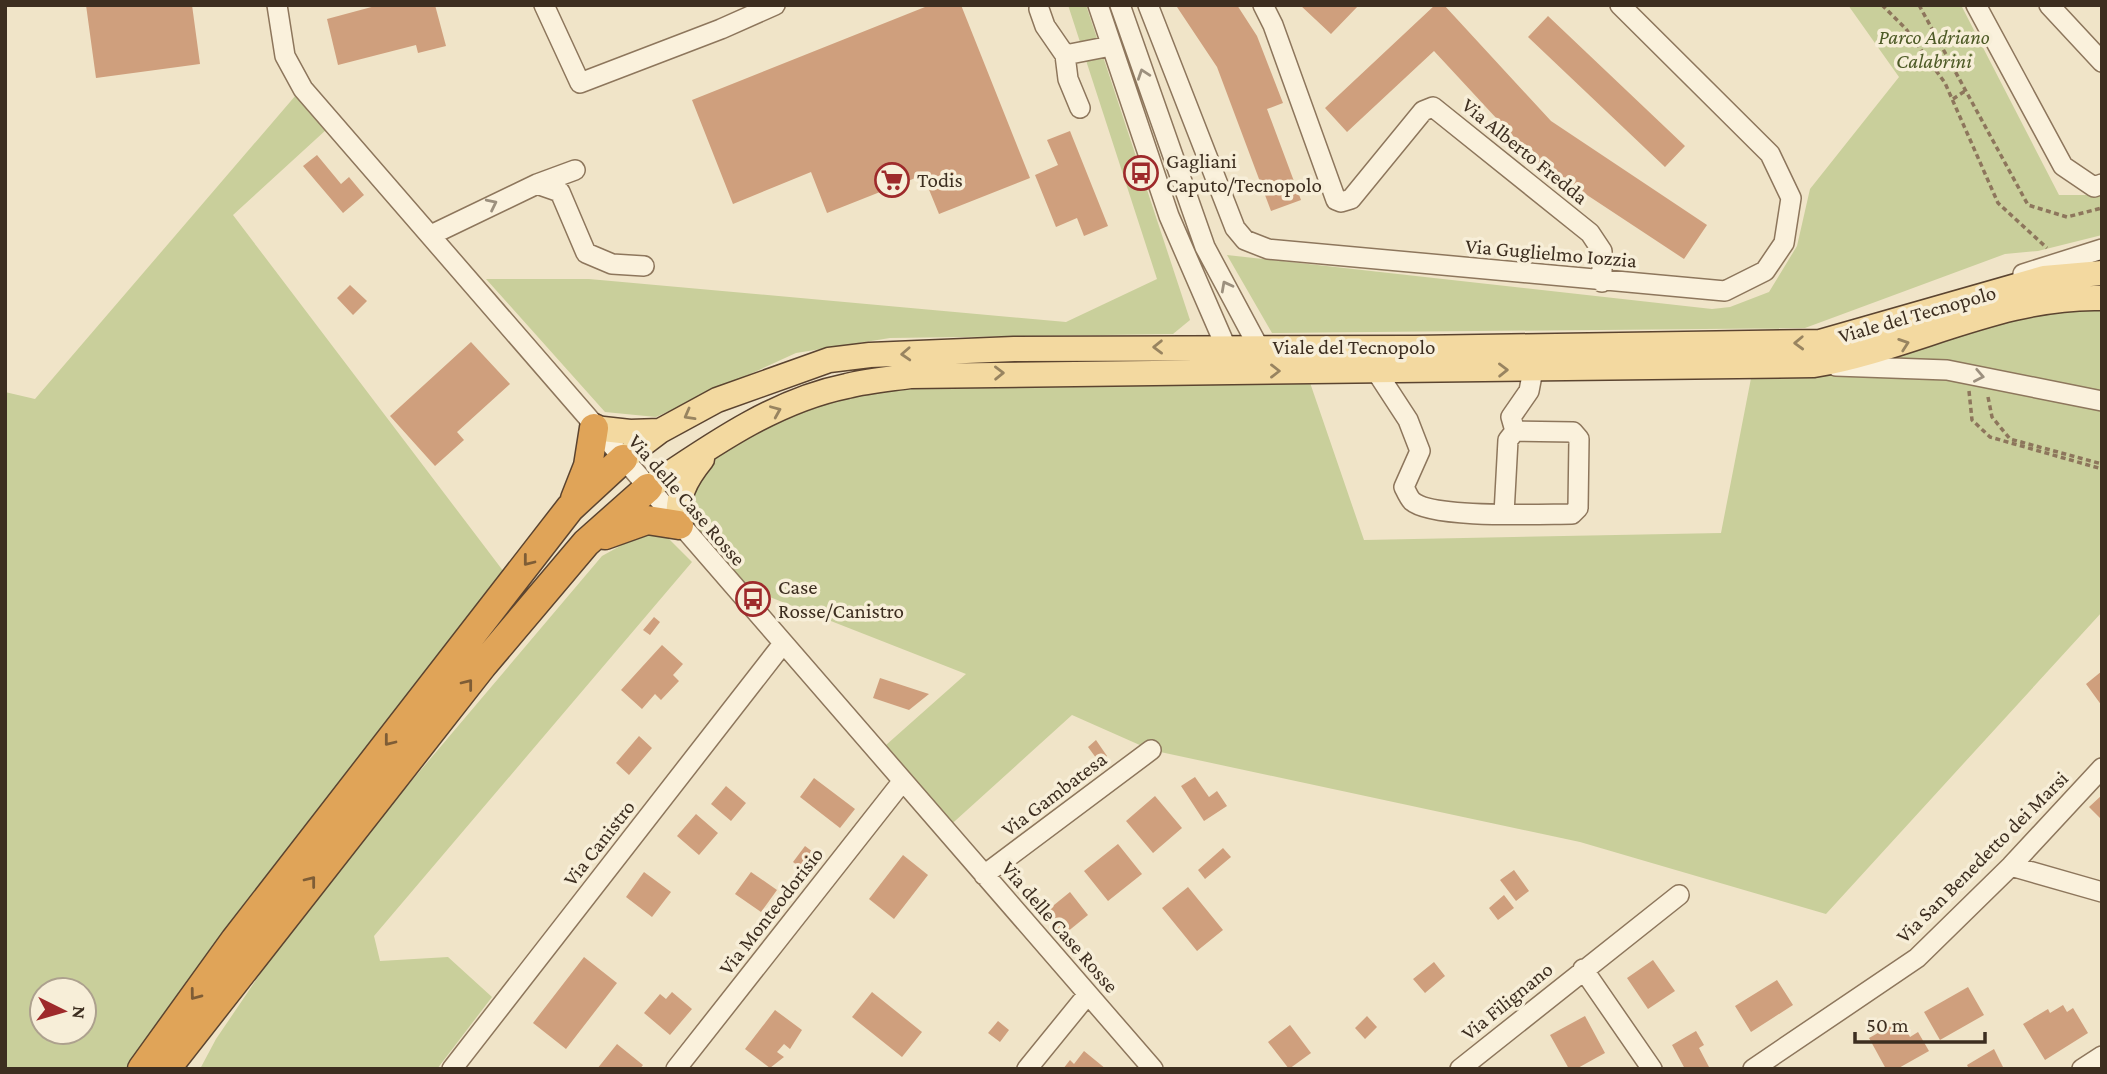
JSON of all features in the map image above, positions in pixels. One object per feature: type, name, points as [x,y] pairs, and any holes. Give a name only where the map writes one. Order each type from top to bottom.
[{"type":"highway","points":[[570,508],[589,467],[594,428]]},
{"type":"highway","points":[[142,1069],[244,929],[570,508],[623,459]]},
{"type":"highway","points":[[166,1069],[268,935],[482,666],[586,543],[648,488]]},
{"type":"highway","points":[[586,543],[634,522],[658,520],[679,525]]},
{"type":"highway","points":[[189,1069],[268,935]]},
{"type":"main road","name":"Viale del Tecnopolo","points":[[623,459],[660,431],[717,400],[829,360],[870,355],[1014,349],[1226,346],[1415,348],[1820,342],[2044,278],[2102,273]]},
{"type":"main road","name":"Viale del Tecnopolo","points":[[648,488],[716,442],[768,414],[845,386],[910,376],[1814,365],[1879,352],[2018,309],[2081,297],[2102,298]]},
{"type":"main road","points":[[594,428],[630,432],[660,431]]},
{"type":"main road","points":[[679,525],[682,487],[716,442]]},
{"type":"street","name":"Via delle Case Rosse","points":[[277,5],[285,56],[303,89],[782,645],[1153,1069]]},
{"type":"street","points":[[544,5],[580,83],[762,8]]},
{"type":"street","points":[[1098,5],[1169,216],[1237,372]]},
{"type":"street","points":[[1121,5],[1205,247],[1258,346]]},
{"type":"street","name":"Via Guglielmo Iozzia","points":[[1148,5],[1235,228],[1250,243],[1268,249],[1602,282],[1725,291],[1765,271],[1784,243],[1791,198],[1770,154],[1700,72],[1620,5]]},
{"type":"street","name":"Via Alberto Fredda","points":[[1263,5],[1273,25],[1336,200],[1341,202],[1351,199],[1423,111],[1433,107],[1590,233],[1602,251],[1602,282]]},
{"type":"street","points":[[1976,5],[2063,166],[2094,187],[2102,184]]},
{"type":"street","points":[[2049,5],[2102,62]]},
{"type":"street","points":[[1039,9],[1045,26],[1065,55],[1068,79],[1080,108]]},
{"type":"street","points":[[1065,55],[1111,46]]},
{"type":"street","points":[[431,235],[537,184],[575,170]]},
{"type":"street","points":[[537,184],[560,192],[586,253],[612,264],[644,266]]},
{"type":"street","points":[[1935,307],[2102,249]]},
{"type":"street","points":[[1814,365],[1947,370],[2102,401]]},
{"type":"street","points":[[1515,431],[1511,417],[1529,391],[1533,370]]},
{"type":"street","points":[[1376,371],[1408,420],[1420,451],[1404,486],[1413,502],[1435,509],[1504,514],[1572,514],[1578,508],[1579,439],[1573,432],[1515,431]]},
{"type":"street","points":[[1504,514],[1508,440],[1515,431]]},
{"type":"street","name":"Via Canistro","points":[[452,1069],[782,645]]},
{"type":"street","name":"Via Gambatesa","points":[[984,875],[1151,750]]},
{"type":"street","name":"Via San Benedetto dei Marsi","points":[[1752,1069],[1917,958],[2011,866],[2102,768]]},
{"type":"street","name":"Via Monteodorisio","points":[[676,1069],[902,782]]},
{"type":"street","points":[[2011,866],[2102,892]]},
{"type":"street","name":"Via Filignano","points":[[1460,1069],[1679,895]]},
{"type":"street","name":"Via Filignano","points":[[1583,969],[1652,1069]]},
{"type":"street","points":[[1027,1069],[1088,994]]},
{"type":"street","points":[[2082,1069],[2102,1056]]},
{"type":"path","points":[[1882,5],[1906,29],[1945,83],[1998,203],[2062,261]]},
{"type":"path","points":[[1919,5],[2028,205],[2067,217],[2102,208]]},
{"type":"path","points":[[1953,99],[1966,90]]},
{"type":"path","points":[[1980,377],[1970,415],[1985,434],[1996,440],[2102,467]]},
{"type":"path","points":[[1980,377],[1989,407],[2003,435],[2102,467]]},
{"type":"green space","points":[[1068,5],[1086,5],[1190,320],[1173,334],[890,338],[796,353],[656,417],[605,412],[486,279],[589,279],[1066,322],[1157,279]]},
{"type":"green space","name":"Parco Adriano Calabrini","points":[[1848,5],[1961,5],[2059,195],[2102,195],[2102,235],[2038,251],[2005,254],[1805,328],[1272,333],[1227,255],[1712,309],[1730,307],[1769,292],[1797,246],[1810,189],[1899,77]]},
{"type":"green space","points":[[296,95],[327,129],[233,215],[507,576],[133,1069],[5,1069],[5,392],[35,399]]},
{"type":"green space","points":[[2102,298],[2102,612],[1826,914],[1580,842],[1151,750],[1072,715],[945,830],[877,753],[966,674],[726,580],[648,488],[845,386],[1306,371],[1364,540],[1721,533],[1753,368]]},
{"type":"green space","points":[[640,535],[667,537],[692,562],[374,936],[380,961],[448,957],[492,997],[437,1069],[200,1069],[216,1039],[309,902],[602,556]]},
{"type":"building","points":[[86,5],[192,5],[200,64],[96,78]]},
{"type":"building","points":[[379,5],[435,5],[446,46],[418,53],[416,45],[338,65],[327,19]]},
{"type":"building","points":[[930,5],[961,5],[1030,178],[939,214],[923,175],[827,213],[811,172],[733,204],[692,100]]},
{"type":"building","points":[[1237,5],[1257,36],[1283,103],[1267,109],[1301,200],[1271,211],[1217,67],[1177,7]]},
{"type":"building","points":[[1300,5],[1359,5],[1331,34]]},
{"type":"building","points":[[1435,5],[1444,5],[1551,121],[1707,225],[1684,259],[1537,162],[1434,51],[1347,132],[1325,108]]},
{"type":"building","points":[[1548,16],[1685,146],[1665,167],[1528,37]]},
{"type":"building","points":[[1070,131],[1108,226],[1084,236],[1077,218],[1056,227],[1035,175],[1058,165],[1047,140]]},
{"type":"building","points":[[317,155],[341,184],[349,177],[364,195],[343,213],[303,166]]},
{"type":"building","points":[[350,285],[367,301],[353,315],[337,298]]},
{"type":"building","points":[[471,342],[510,384],[457,432],[464,440],[435,466],[390,416]]},
{"type":"building","points":[[654,617],[660,622],[650,635],[643,630]]},
{"type":"building","points":[[662,645],[683,664],[673,675],[679,681],[661,700],[655,694],[642,709],[621,690]]},
{"type":"building","points":[[2102,671],[2102,706],[2086,684]]},
{"type":"building","points":[[880,678],[929,694],[909,710],[873,698]]},
{"type":"building","points":[[639,736],[652,748],[629,775],[616,763]]},
{"type":"building","points":[[1096,740],[1107,756],[1099,762],[1088,747]]},
{"type":"building","points":[[1195,777],[1209,797],[1217,791],[1227,806],[1204,821],[1181,786]]},
{"type":"building","points":[[814,778],[855,809],[840,828],[800,797]]},
{"type":"building","points":[[726,786],[746,803],[731,821],[711,804]]},
{"type":"building","points":[[2102,795],[2102,820],[2089,807]]},
{"type":"building","points":[[1155,796],[1182,828],[1153,853],[1126,821]]},
{"type":"building","points":[[696,814],[718,833],[699,855],[677,836]]},
{"type":"building","points":[[1118,844],[1142,874],[1108,901],[1084,871]]},
{"type":"building","points":[[805,846],[817,855],[805,871],[793,862]]},
{"type":"building","points":[[1223,848],[1231,857],[1205,879],[1198,870]]},
{"type":"building","points":[[903,855],[928,875],[894,919],[869,899]]},
{"type":"building","points":[[1514,870],[1529,891],[1516,901],[1500,880]]},
{"type":"building","points":[[644,872],[671,892],[652,917],[626,897]]},
{"type":"building","points":[[751,872],[777,890],[761,912],[735,894]]},
{"type":"building","points":[[1188,887],[1223,930],[1197,951],[1162,908]]},
{"type":"building","points":[[1070,892],[1088,915],[1061,937],[1043,914]]},
{"type":"building","points":[[1504,895],[1514,908],[1498,920],[1489,908]]},
{"type":"building","points":[[584,957],[617,983],[566,1049],[533,1023]]},
{"type":"building","points":[[1653,960],[1675,991],[1648,1009],[1627,978]]},
{"type":"building","points":[[1434,962],[1445,976],[1425,993],[1413,979]]},
{"type":"building","points":[[1777,980],[1793,1005],[1751,1032],[1735,1006]]},
{"type":"building","points":[[1968,987],[1984,1015],[1940,1040],[1924,1012]]},
{"type":"building","points":[[672,992],[692,1009],[670,1035],[644,1013],[660,994],[666,999]]},
{"type":"building","points":[[872,992],[922,1032],[902,1057],[852,1017]]},
{"type":"building","points":[[2063,1005],[2067,1012],[2073,1008],[2088,1033],[2045,1060],[2023,1024],[2048,1009],[2050,1013]]},
{"type":"building","points":[[775,1010],[802,1030],[790,1049],[784,1044],[777,1052],[784,1057],[770,1068],[745,1049]]},
{"type":"building","points":[[1367,1016],[1377,1027],[1365,1039],[1355,1028]]},
{"type":"building","points":[[1585,1016],[1605,1053],[1576,1069],[1569,1069],[1550,1035]]},
{"type":"building","points":[[1901,1020],[1910,1037],[1918,1032],[1929,1051],[1897,1069],[1886,1069],[1869,1038]]},
{"type":"building","points":[[998,1021],[1009,1030],[1000,1042],[988,1033]]},
{"type":"building","points":[[1290,1025],[1311,1053],[1289,1069],[1268,1042]]},
{"type":"building","points":[[1696,1031],[1704,1045],[1699,1048],[1709,1067],[1685,1069],[1672,1045]]},
{"type":"building","points":[[617,1044],[643,1065],[640,1069],[597,1069]]},
{"type":"building","points":[[1994,1049],[2004,1069],[1969,1069],[1967,1065]]},
{"type":"building","points":[[1084,1051],[1106,1069],[1063,1069],[1070,1060],[1074,1064]]},
{"type":"place","name":"Gagliani Caputo/Tecnopolo","points":[[1141,173]]},
{"type":"place","name":"Todis","points":[[892,180]]},
{"type":"place","name":"Case Rosse/Canistro","points":[[753,599]]}]
